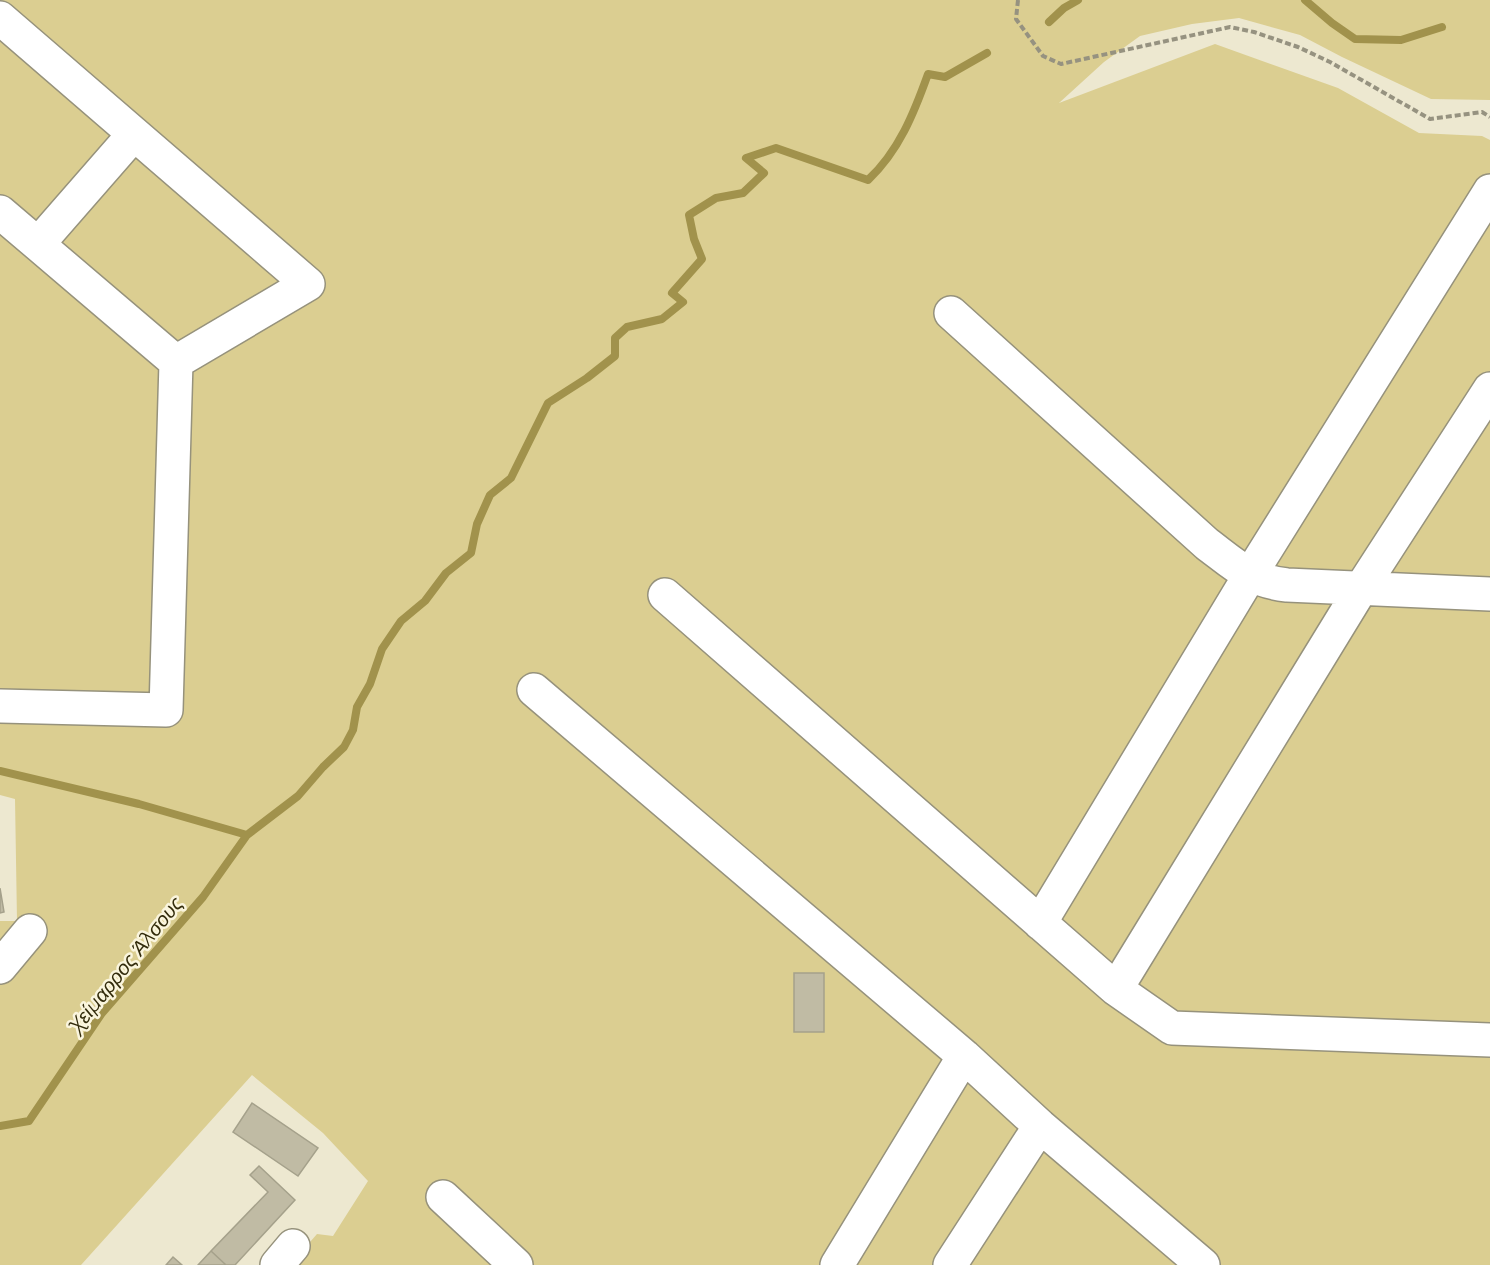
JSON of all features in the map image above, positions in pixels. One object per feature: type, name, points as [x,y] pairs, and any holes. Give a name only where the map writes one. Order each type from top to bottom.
[{"type":"street","points":[[0,18],[308,284],[176,362]]},
{"type":"street","points":[[38,244],[134,134]]},
{"type":"street","points":[[1040,922],[1250,575],[1490,191]]},
{"type":"street","points":[[0,212],[176,362]]},
{"type":"street","points":[[951,313],[1207,544],[1250,575],[1273,584],[1490,594]]},
{"type":"street","points":[[0,706],[166,710],[176,362]]},
{"type":"street","points":[[1116,989],[1362,587],[1490,389]]},
{"type":"street","points":[[665,595],[1116,989],[1172,1028],[1490,1040]]},
{"type":"street","points":[[534,690],[964,1056],[1040,1126],[1203,1265]]},
{"type":"street","points":[[0,967],[30,931]]},
{"type":"street","points":[[837,1265],[964,1056]]},
{"type":"street","points":[[950,1265],[1040,1126]]},
{"type":"street","points":[[443,1197],[516,1265]]},
{"type":"path","points":[[1018,0],[1016,18],[1043,56],[1061,64],[1230,27],[1254,32],[1298,47],[1330,62],[1430,119],[1482,112],[1490,117]]},
{"type":"shaded area","points":[[0,0],[1490,0],[1490,100],[1431,99],[1300,35],[1239,18],[1192,24],[1140,36],[1104,62],[1059,103],[1215,44],[1338,88],[1419,133],[1482,136],[1490,140],[1490,1265],[290,1265],[317,1234],[333,1236],[368,1181],[323,1133],[252,1075],[81,1265],[0,1265],[0,921],[17,921],[15,799],[0,795]]},
{"type":"building","points":[[0,888],[4,912],[0,913]]},
{"type":"building","points":[[794,973],[824,973],[824,1032],[794,1032]]},
{"type":"building","points":[[252,1103],[318,1148],[298,1176],[233,1132]]},
{"type":"building","points":[[259,1166],[295,1200],[235,1265],[226,1265],[211,1251],[268,1192],[250,1175]]},
{"type":"building","points":[[211,1251],[226,1265],[198,1265]]},
{"type":"building","points":[[173,1257],[182,1265],[166,1265]]},
{"type":"waterway","name":"Χείμαρρος Άλσους","points":[[1049,22],[1064,8],[1078,0]]},
{"type":"waterway","name":"Χείμαρρος Άλσους","points":[[1305,0],[1355,39],[1401,40],[1442,27]]},
{"type":"waterway","name":"Χείμαρρος Άλσους","points":[[0,1126],[29,1121],[102,1013],[203,897],[247,835],[298,796],[344,747],[353,730],[357,707],[370,684],[382,649],[401,621],[425,601],[446,573],[471,553],[477,524],[490,495],[511,478],[548,403],[587,378],[615,356],[615,338],[627,327],[662,319],[683,302],[672,293],[702,259],[694,239],[689,215],[716,198],[743,193],[764,173],[746,158],[776,148],[868,180],[897,144],[911,117],[928,74],[945,77],[987,53]]},
{"type":"waterway","name":"Χείμαρρος Άλσους","points":[[0,771],[139,804],[247,835]]}]
